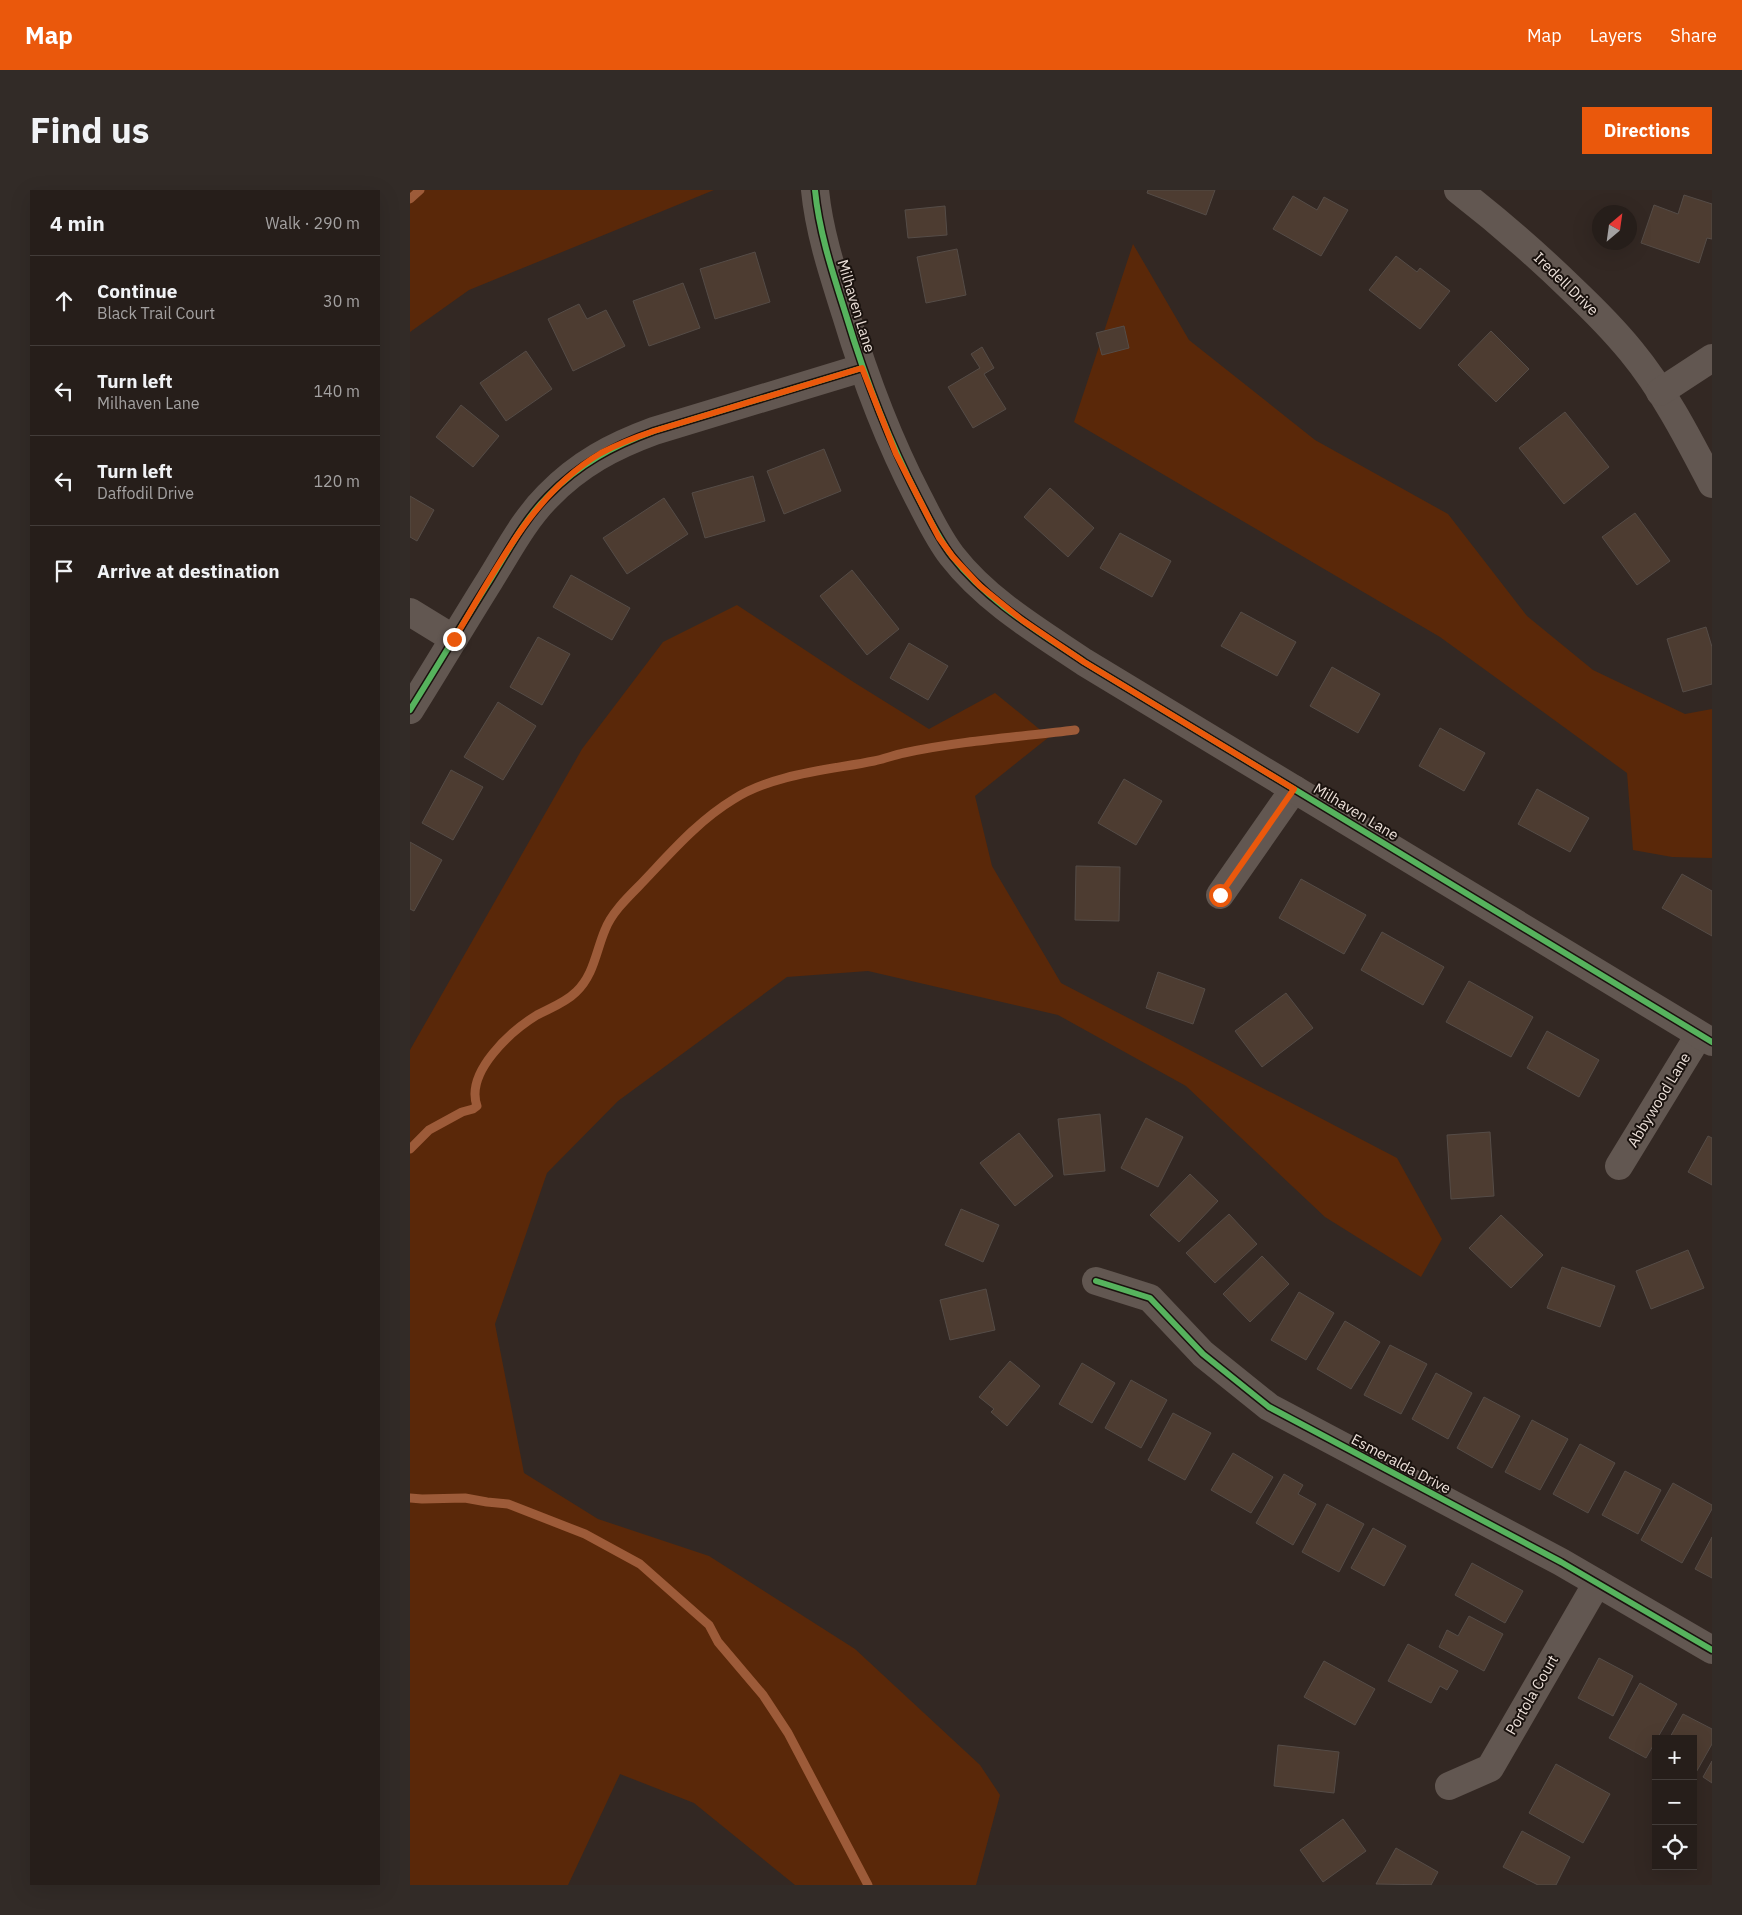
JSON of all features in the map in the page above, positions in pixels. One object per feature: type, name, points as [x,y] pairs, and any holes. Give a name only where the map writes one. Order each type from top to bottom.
[{"type":"street","name":"Milhaven Lane","points":[[815,190],[816,203],[830,267],[862,368],[896,454],[939,538],[953,557],[980,586],[1022,620],[1084,662],[1706,1038]]},
{"type":"street","name":"Iredell Drive","points":[[1458,190],[1534,252],[1606,321],[1632,351],[1686,435],[1712,484]]},
{"type":"street","points":[[1660,392],[1712,358]]},
{"type":"street","points":[[410,710],[527,522],[548,496],[574,473],[600,454],[621,443],[654,431],[862,368]]},
{"type":"street","points":[[410,612],[454,639]]},
{"type":"street","points":[[1220,895],[1294,789]]},
{"type":"street","name":"Abbywood Lane","points":[[1619,1166],[1706,1038]]},
{"type":"street","name":"Esmeralda Drive","points":[[1096,1281],[1150,1298],[1203,1354],[1269,1407],[1561,1562],[1712,1650]]},
{"type":"street","name":"Portola Court","points":[[1449,1786],[1490,1768],[1597,1583]]},
{"type":"shaded area","points":[[410,190],[714,190],[469,290],[410,332]]},
{"type":"shaded area","points":[[1133,244],[1189,340],[1315,440],[1448,514],[1527,616],[1593,670],[1685,714],[1712,709],[1712,858],[1672,857],[1633,850],[1627,773],[1440,637],[1074,422]]},
{"type":"shaded area","points":[[737,605],[855,683],[929,729],[995,693],[1049,737],[975,796],[992,866],[1061,983],[1397,1158],[1442,1239],[1421,1277],[1325,1217],[1186,1086],[1058,1015],[868,971],[787,977],[618,1101],[547,1173],[495,1324],[524,1473],[598,1519],[709,1556],[855,1649],[980,1765],[1000,1795],[976,1885],[795,1885],[694,1803],[620,1774],[568,1885],[410,1885],[410,1050],[582,749],[663,642]]},
{"type":"building","points":[[1148,190],[1215,190],[1206,215],[1147,193]]},
{"type":"building","points":[[1684,195],[1712,204],[1712,239],[1707,238],[1699,263],[1641,243],[1654,205],[1678,214]]},
{"type":"building","points":[[1293,196],[1317,210],[1324,197],[1348,210],[1321,256],[1273,229]]},
{"type":"building","points":[[945,206],[947,235],[908,238],[905,210]]},
{"type":"building","points":[[957,249],[966,295],[926,303],[917,257]]},
{"type":"building","points":[[755,252],[770,302],[715,319],[700,269]]},
{"type":"building","points":[[1396,256],[1417,272],[1420,268],[1450,291],[1420,329],[1369,290]]},
{"type":"building","points":[[683,283],[700,328],[649,346],[633,301]]},
{"type":"building","points":[[579,304],[587,319],[606,310],[625,346],[573,371],[548,319]]},
{"type":"building","points":[[1124,326],[1129,348],[1102,355],[1096,333]]},
{"type":"building","points":[[1491,331],[1529,369],[1496,402],[1458,365]]},
{"type":"building","points":[[982,347],[994,368],[984,374],[1006,409],[973,428],[948,387],[980,368],[971,354]]},
{"type":"building","points":[[526,351],[552,389],[506,421],[480,383]]},
{"type":"building","points":[[461,405],[499,436],[473,467],[436,437]]},
{"type":"building","points":[[1565,412],[1609,467],[1564,504],[1519,448]]},
{"type":"building","points":[[824,449],[841,491],[784,514],[767,471]]},
{"type":"building","points":[[753,476],[765,521],[705,538],[692,493]]},
{"type":"building","points":[[1050,488],[1094,528],[1068,557],[1024,517]]},
{"type":"building","points":[[410,496],[434,510],[417,541],[410,537]]},
{"type":"building","points":[[664,498],[688,534],[627,574],[603,538]]},
{"type":"building","points":[[1635,513],[1670,561],[1637,585],[1602,537]]},
{"type":"building","points":[[1120,533],[1171,561],[1152,597],[1100,568]]},
{"type":"building","points":[[852,570],[899,629],[867,655],[820,596]]},
{"type":"building","points":[[571,575],[630,608],[612,640],[553,607]]},
{"type":"building","points":[[1241,612],[1296,642],[1277,676],[1221,646]]},
{"type":"building","points":[[1706,627],[1712,647],[1712,684],[1683,692],[1667,639]]},
{"type":"building","points":[[538,637],[570,654],[542,705],[510,687]]},
{"type":"building","points":[[909,643],[948,666],[928,700],[890,678]]},
{"type":"building","points":[[1332,667],[1380,694],[1358,733],[1310,706]]},
{"type":"building","points":[[498,702],[536,726],[503,780],[464,757]]},
{"type":"building","points":[[1440,728],[1485,753],[1464,791],[1419,766]]},
{"type":"building","points":[[451,770],[483,787],[453,840],[422,823]]},
{"type":"building","points":[[1124,779],[1162,801],[1136,845],[1098,823]]},
{"type":"building","points":[[1537,789],[1589,818],[1570,852],[1518,824]]},
{"type":"building","points":[[410,842],[442,860],[414,911],[410,909]]},
{"type":"building","points":[[1076,866],[1120,867],[1119,921],[1075,920]]},
{"type":"building","points":[[1682,874],[1712,891],[1712,936],[1662,908]]},
{"type":"building","points":[[1301,879],[1366,915],[1344,954],[1279,918]]},
{"type":"building","points":[[1382,932],[1444,967],[1423,1005],[1361,970]]},
{"type":"building","points":[[1158,972],[1205,989],[1193,1024],[1146,1008]]},
{"type":"building","points":[[1469,981],[1533,1017],[1511,1057],[1446,1022]]},
{"type":"building","points":[[1286,993],[1313,1028],[1262,1067],[1235,1031]]},
{"type":"building","points":[[1547,1031],[1599,1060],[1579,1097],[1527,1068]]},
{"type":"building","points":[[1100,1114],[1105,1171],[1064,1175],[1058,1119]]},
{"type":"building","points":[[1146,1118],[1183,1137],[1158,1187],[1121,1168]]},
{"type":"building","points":[[1490,1132],[1494,1196],[1451,1199],[1447,1135]]},
{"type":"building","points":[[1019,1133],[1053,1176],[1015,1206],[980,1163]]},
{"type":"building","points":[[1708,1136],[1712,1138],[1712,1185],[1688,1172]]},
{"type":"building","points":[[1190,1174],[1218,1201],[1179,1242],[1150,1215]]},
{"type":"building","points":[[961,1209],[999,1225],[983,1262],[945,1245]]},
{"type":"building","points":[[1229,1214],[1257,1244],[1215,1283],[1186,1253]]},
{"type":"building","points":[[1501,1215],[1543,1255],[1511,1288],[1469,1248]]},
{"type":"building","points":[[1688,1250],[1704,1288],[1651,1309],[1636,1271]]},
{"type":"building","points":[[1262,1256],[1289,1284],[1250,1322],[1223,1294]]},
{"type":"building","points":[[1562,1267],[1615,1286],[1600,1327],[1547,1308]]},
{"type":"building","points":[[986,1289],[995,1330],[950,1340],[940,1300]]},
{"type":"building","points":[[1299,1292],[1334,1313],[1306,1360],[1271,1340]]},
{"type":"building","points":[[1345,1321],[1380,1342],[1351,1389],[1317,1369]]},
{"type":"building","points":[[1390,1345],[1427,1364],[1401,1414],[1364,1395]]},
{"type":"building","points":[[1010,1361],[1040,1386],[1007,1426],[991,1412],[994,1409],[979,1397]]},
{"type":"building","points":[[1082,1363],[1115,1383],[1092,1423],[1059,1404]]},
{"type":"building","points":[[1436,1373],[1472,1393],[1448,1439],[1412,1419]]},
{"type":"building","points":[[1131,1380],[1167,1400],[1141,1448],[1105,1428]]},
{"type":"building","points":[[1484,1397],[1520,1416],[1492,1468],[1457,1448]]},
{"type":"building","points":[[1173,1413],[1211,1433],[1185,1480],[1148,1460]]},
{"type":"building","points":[[1532,1420],[1568,1439],[1540,1490],[1505,1472]]},
{"type":"building","points":[[1580,1444],[1615,1463],[1588,1513],[1553,1494]]},
{"type":"building","points":[[1233,1453],[1273,1477],[1251,1513],[1211,1490]]},
{"type":"building","points":[[1625,1471],[1661,1490],[1638,1534],[1602,1515]]},
{"type":"building","points":[[1284,1474],[1303,1485],[1298,1494],[1316,1504],[1293,1545],[1256,1523]]},
{"type":"building","points":[[1673,1483],[1712,1505],[1712,1509],[1682,1563],[1641,1540]]},
{"type":"building","points":[[1327,1504],[1364,1524],[1339,1572],[1302,1552]]},
{"type":"building","points":[[1373,1528],[1406,1546],[1384,1586],[1351,1568]]},
{"type":"building","points":[[1712,1537],[1712,1578],[1695,1569]]},
{"type":"building","points":[[1472,1563],[1523,1591],[1505,1623],[1455,1595]]},
{"type":"building","points":[[1469,1616],[1503,1634],[1484,1671],[1439,1647],[1447,1630],[1458,1636]]},
{"type":"building","points":[[1408,1644],[1458,1671],[1447,1690],[1440,1686],[1431,1703],[1388,1681]]},
{"type":"building","points":[[1599,1658],[1633,1676],[1613,1716],[1578,1698]]},
{"type":"building","points":[[1324,1661],[1375,1689],[1355,1725],[1304,1697]]},
{"type":"building","points":[[1640,1683],[1677,1704],[1659,1735],[1652,1735],[1652,1748],[1646,1758],[1609,1738]]},
{"type":"building","points":[[1683,1714],[1712,1729],[1712,1744],[1697,1771],[1697,1735],[1671,1735]]},
{"type":"building","points":[[1278,1745],[1339,1752],[1334,1793],[1274,1786]]},
{"type":"building","points":[[1712,1761],[1712,1783],[1703,1777]]},
{"type":"building","points":[[1556,1764],[1610,1794],[1583,1843],[1529,1813]]},
{"type":"building","points":[[1343,1819],[1366,1851],[1323,1882],[1300,1850]]},
{"type":"building","points":[[1522,1831],[1570,1857],[1556,1885],[1538,1885],[1503,1867]]},
{"type":"building","points":[[1396,1848],[1438,1872],[1431,1885],[1376,1884]]},
{"type":"waterway","points":[[410,199],[420,190]]},
{"type":"waterway","points":[[410,1149],[429,1130],[477,1106],[475,1093],[478,1080],[484,1066],[503,1042],[526,1022],[576,992],[587,978],[608,924],[619,907],[695,829],[734,799],[749,791],[784,778],[874,761],[904,753],[968,742],[1075,730]]},
{"type":"waterway","points":[[410,1498],[465,1498],[508,1504],[585,1534],[640,1564],[709,1625],[718,1642],[763,1695],[788,1733],[868,1885]]},
{"type":"cycle path","points":[[815,190],[823,237],[832,269],[861,362],[887,431],[938,535],[952,556],[981,587],[1031,627],[1084,662],[1712,1042]]},
{"type":"cycle path","points":[[410,710],[524,525],[539,505],[572,474],[597,457],[624,443],[654,431],[862,368]]},
{"type":"cycle path","points":[[1096,1281],[1150,1298],[1203,1354],[1269,1407],[1561,1562],[1712,1650]]},
{"type":"route","points":[[454,639],[522,528],[548,496],[574,473],[600,454],[621,443],[654,431],[862,368],[896,454],[939,538],[953,557],[980,586],[1022,620],[1084,662],[1294,789],[1220,895]]}]
